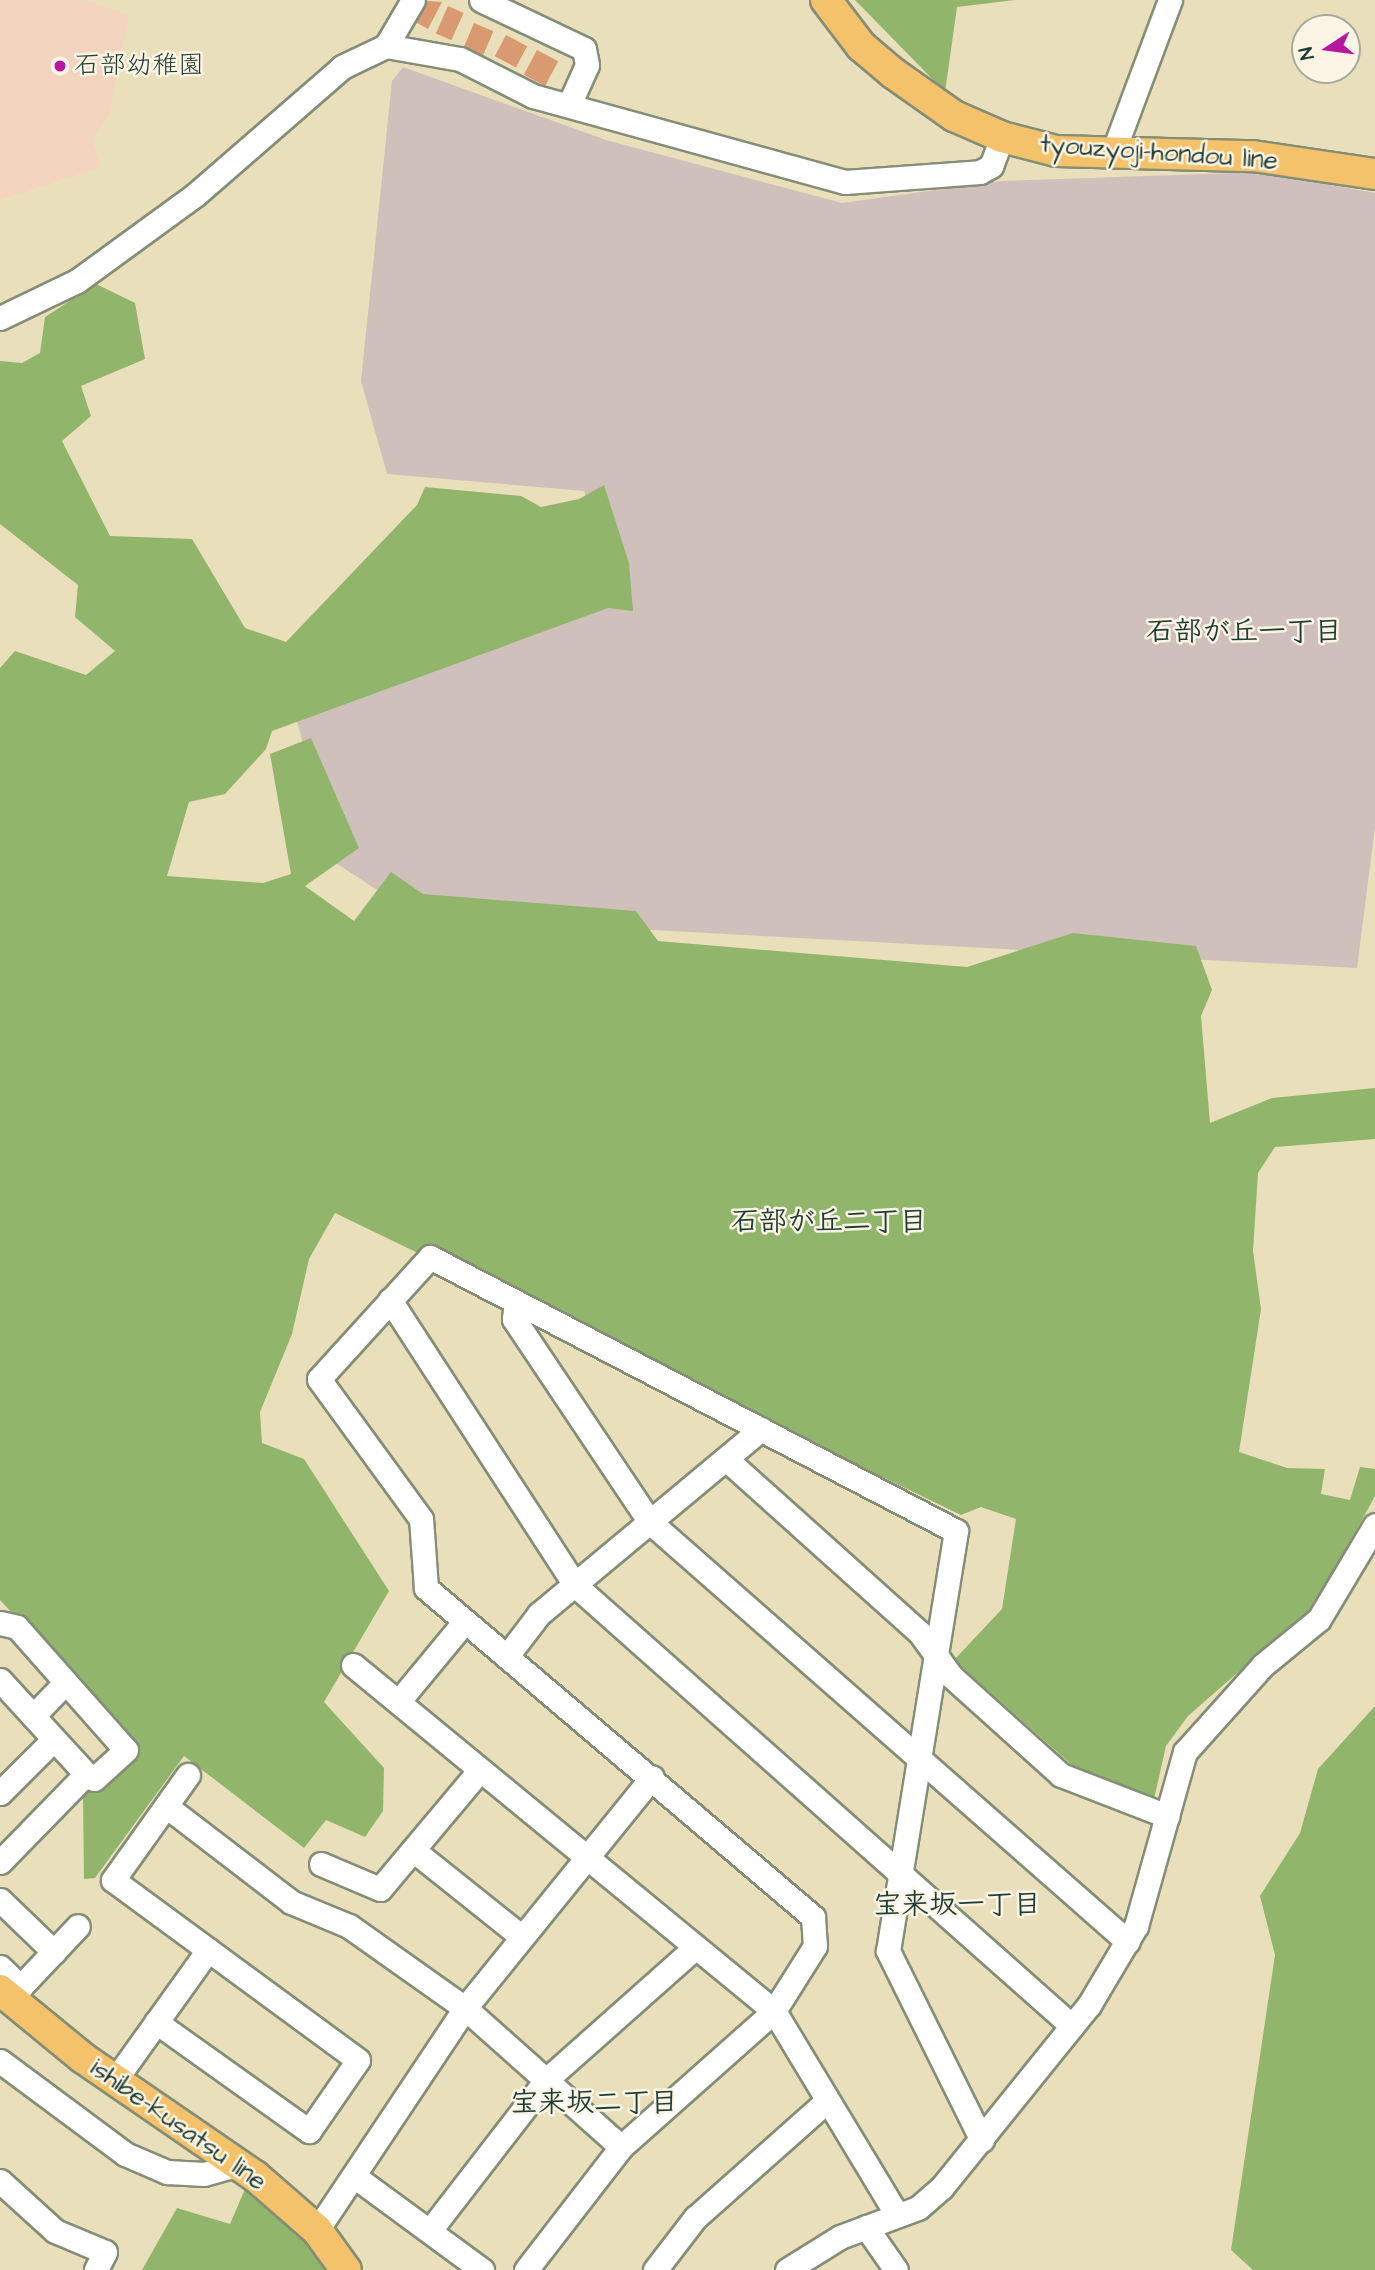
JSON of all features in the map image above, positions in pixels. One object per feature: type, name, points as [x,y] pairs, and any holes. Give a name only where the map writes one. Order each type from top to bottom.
[{"type":"main road","name":"tyouzyoji-hondou line","points":[[826,0],[893,73],[954,116],[1002,137],[1056,151],[1112,155],[1253,156],[1375,174]]},
{"type":"main road","name":"ishibe-kusatsu line","points":[[10,1992],[115,2080],[239,2164],[317,2230],[346,2270]]},
{"type":"street","points":[[0,318],[77,281],[195,195],[342,67],[386,46],[413,0]]},
{"type":"street","points":[[481,0],[584,49],[587,65],[569,105]]},
{"type":"street","points":[[1112,155],[1170,0]]},
{"type":"street","points":[[386,46],[460,59],[533,96],[845,182],[980,172],[990,166],[1002,137]]},
{"type":"street","points":[[526,2270],[621,2147],[774,2011],[815,1946],[813,1917],[652,1776],[426,1588],[421,1519],[319,1379],[430,1257],[956,1531],[888,1951],[982,2140]]},
{"type":"street","points":[[390,1300],[576,1586],[1072,2026]]},
{"type":"street","points":[[516,1302],[514,1319],[650,1522],[1128,1942]]},
{"type":"street","points":[[507,1656],[539,1614],[576,1586],[761,1429]]},
{"type":"street","points":[[726,1459],[920,1633],[936,1655],[1061,1775],[1167,1816]]},
{"type":"street","points":[[787,2270],[866,2227],[897,2216],[942,2187],[1072,2026],[1128,1942],[1185,1752],[1207,1722],[1319,1619],[1375,1525]]},
{"type":"street","points":[[398,1702],[465,1621]]},
{"type":"street","points":[[0,1623],[17,1627],[126,1751],[94,1779],[86,1774],[0,1681]]},
{"type":"street","points":[[353,1665],[774,2011],[897,2216]]},
{"type":"street","points":[[33,1716],[66,1682]]},
{"type":"street","points":[[0,1793],[54,1739]]},
{"type":"street","points":[[321,1864],[380,1889],[480,1770]]},
{"type":"street","points":[[5,1846],[86,1774]]},
{"type":"street","points":[[156,2022],[309,2131],[358,2060],[113,1880],[188,1776]]},
{"type":"street","points":[[317,2230],[465,2008],[652,1776]]},
{"type":"street","points":[[166,1806],[291,1902],[349,1926],[465,2008],[621,2147]]},
{"type":"street","points":[[413,1850],[522,1937]]},
{"type":"street","points":[[0,1900],[54,1952]]},
{"type":"street","points":[[0,1968],[10,1992],[78,1926]]},
{"type":"street","points":[[431,2229],[546,2080],[696,1947]]},
{"type":"street","points":[[115,2080],[208,1950]]},
{"type":"street","points":[[0,2061],[125,2154],[167,2172],[204,2174],[239,2164]]},
{"type":"street","points":[[655,2270],[695,2218],[827,2101]]},
{"type":"street","points":[[354,2176],[431,2229],[482,2270]]},
{"type":"street","points":[[0,2180],[55,2231],[105,2252],[96,2270]]},
{"type":"street","points":[[866,2227],[896,2270]]},
{"type":"shaded area","name":"石部幼稚園","points":[[0,0],[85,0],[129,15],[109,116],[92,139],[101,167],[0,200]]},
{"type":"shaded area","points":[[403,67],[606,140],[842,203],[1001,181],[1261,172],[1375,193],[1375,827],[1357,968],[595,927],[406,909],[336,863],[295,714],[618,592],[584,491],[387,474],[361,381],[392,81]]},
{"type":"green space","points":[[855,0],[1015,0],[957,7],[945,92]]},
{"type":"green space","points":[[96,284],[135,303],[145,359],[81,386],[91,416],[62,441],[110,536],[192,539],[245,628],[286,642],[417,505],[425,487],[521,496],[541,507],[579,499],[604,485],[629,563],[633,611],[608,608],[272,731],[266,749],[225,794],[189,802],[167,876],[263,883],[291,874],[270,754],[311,738],[359,848],[305,886],[354,921],[391,872],[423,894],[636,911],[658,941],[967,967],[1073,933],[1196,946],[1212,990],[1201,1016],[1210,1123],[1272,1098],[1375,1088],[1375,1139],[1275,1147],[1258,1173],[1253,1251],[1261,1309],[1239,1452],[1287,1468],[1325,1469],[1321,1494],[1350,1500],[1360,1467],[1375,1469],[1375,1496],[1316,1604],[1188,1716],[1166,1746],[1154,1799],[1091,1782],[954,1660],[1002,1609],[1016,1519],[981,1507],[961,1515],[335,1213],[309,1259],[292,1334],[260,1412],[262,1443],[304,1459],[389,1591],[324,1702],[384,1768],[383,1811],[365,1837],[326,1820],[304,1848],[184,1756],[95,1878],[84,1879],[83,1798],[129,1739],[0,1600],[0,668],[15,651],[86,675],[115,651],[75,617],[78,585],[0,524],[0,361],[22,363],[40,353],[45,317]]},
{"type":"green space","points":[[1375,1706],[1375,2270],[1253,2270],[1231,2250],[1275,1955],[1260,1896],[1300,1833],[1318,1769]]},
{"type":"green space","points":[[245,2189],[306,2240],[326,2270],[142,2270],[177,2208],[230,2224]]},
{"type":"building","points":[[417,0],[442,2],[428,29],[408,18]]},
{"type":"building","points":[[448,6],[464,13],[451,40],[436,33]]},
{"type":"building","points":[[474,23],[493,31],[483,55],[464,47]]},
{"type":"building","points":[[506,35],[527,46],[516,67],[495,56]]},
{"type":"building","points":[[537,50],[558,61],[545,86],[524,75]]},
{"type":"place","name":"石部幼稚園","points":[[60,66]]},
{"type":"district","name":"石部が丘一丁目","points":[[1244,632]]},
{"type":"district","name":"石部が丘二丁目","points":[[829,1222]]},
{"type":"district","name":"宝来坂一丁目","points":[[957,1905]]},
{"type":"district","name":"宝来坂二丁目","points":[[594,2103]]}]
